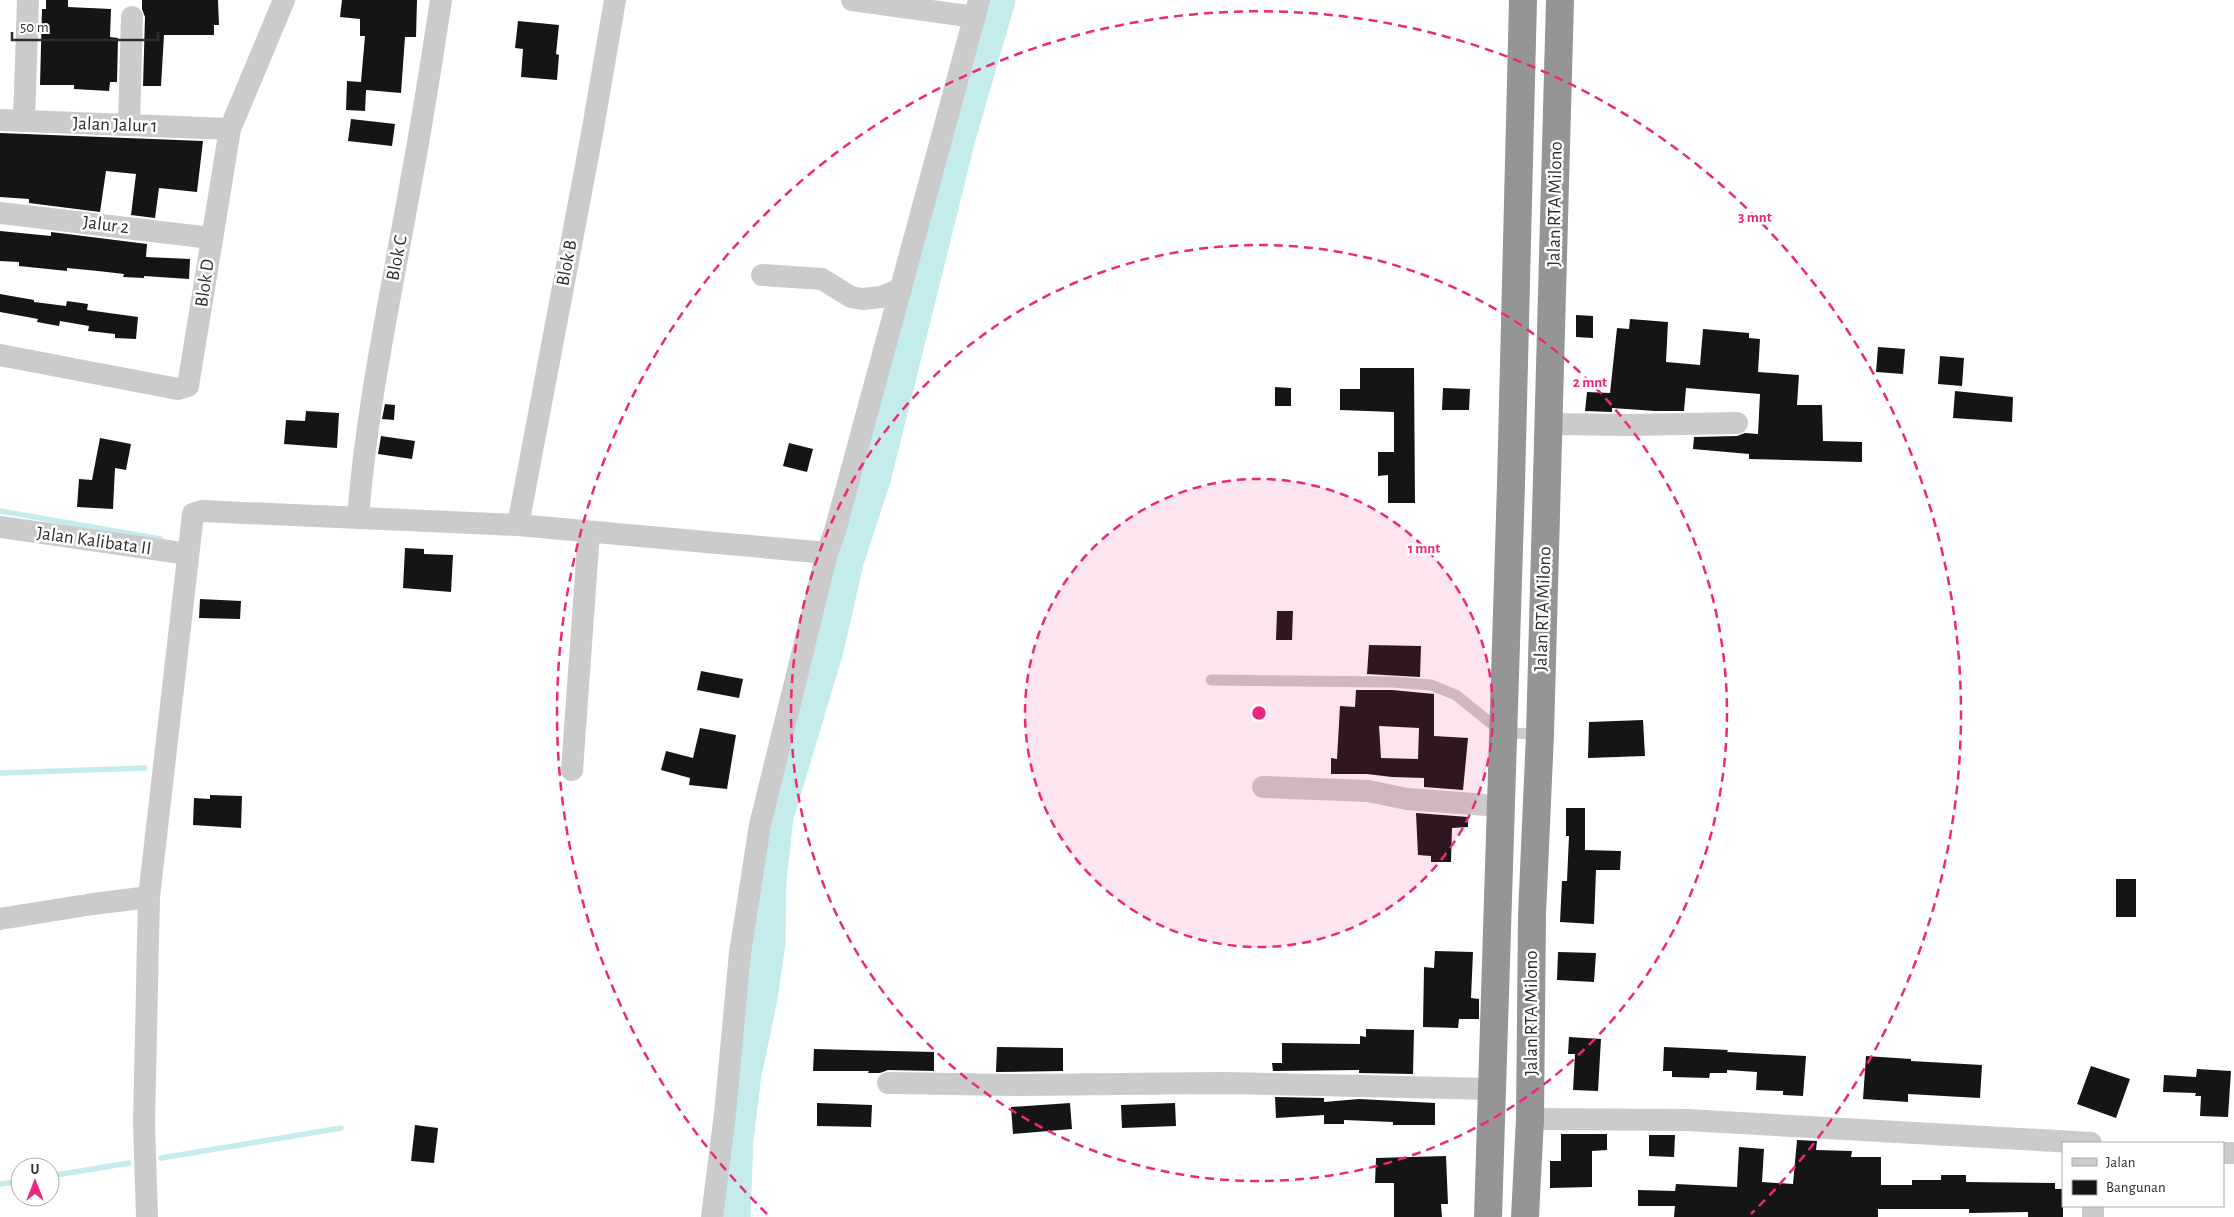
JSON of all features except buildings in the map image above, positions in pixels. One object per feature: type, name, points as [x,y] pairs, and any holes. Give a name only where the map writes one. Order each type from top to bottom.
[{"type":"highway","name":"Jalan RTA Milono","points":[[1488,1217],[1523,0]]},
{"type":"highway","name":"Jalan RTA Milono","points":[[1525,1217],[1530,1119],[1532,915],[1540,734],[1560,0]]},
{"type":"highway","points":[[1491,1155],[1527,1155]]},
{"type":"street","points":[[24,121],[28,0]]},
{"type":"street","name":"Blok D","points":[[0,355],[178,389],[184,388],[190,382],[211,238],[230,129],[284,0]]},
{"type":"street","name":"Blok C","points":[[358,517],[365,443],[381,337],[413,175],[441,0]]},
{"type":"street","name":"Blok B","points":[[518,525],[592,134],[615,0]]},
{"type":"street","points":[[712,1217],[725,1114],[740,953],[760,825],[827,553],[835,531],[977,8],[852,0]]},
{"type":"street","points":[[128,125],[132,17]]},
{"type":"street","name":"Jalan Jalur 1","points":[[0,120],[230,129]]},
{"type":"street","name":"Jalur 2","points":[[0,213],[211,238]]},
{"type":"street","points":[[762,275],[822,279],[851,297],[862,299],[880,297],[901,289]]},
{"type":"street","points":[[1549,424],[1737,423]]},
{"type":"street","points":[[147,1217],[144,1124],[149,897],[191,519],[196,512],[358,517],[518,525],[827,553]]},
{"type":"street","name":"Jalan Kalibata II","points":[[0,527],[188,554]]},
{"type":"street","points":[[572,770],[589,532]]},
{"type":"street","points":[[1262,787],[1368,791],[1407,800],[1500,806]]},
{"type":"street","points":[[0,919],[149,897]]},
{"type":"street","points":[[888,1083],[1016,1085],[1222,1083],[1493,1089]]},
{"type":"street","points":[[1530,1119],[1686,1120],[2073,1142]]},
{"type":"lane","points":[[1211,680],[1392,682],[1431,685],[1456,695],[1503,733],[1540,734]]},
{"type":"waterway","points":[[733,1217],[736,1139],[744,1074],[760,998],[768,943],[769,880],[776,817],[826,650],[846,562],[874,476],[958,138],[998,0]]},
{"type":"waterway","points":[[0,511],[161,539]]},
{"type":"waterway","points":[[0,773],[145,768]]},
{"type":"waterway","points":[[161,1158],[341,1128]]},
{"type":"waterway","points":[[60,1174],[129,1163]]},
{"type":"waterway","points":[[0,1184],[10,1182]]}]
